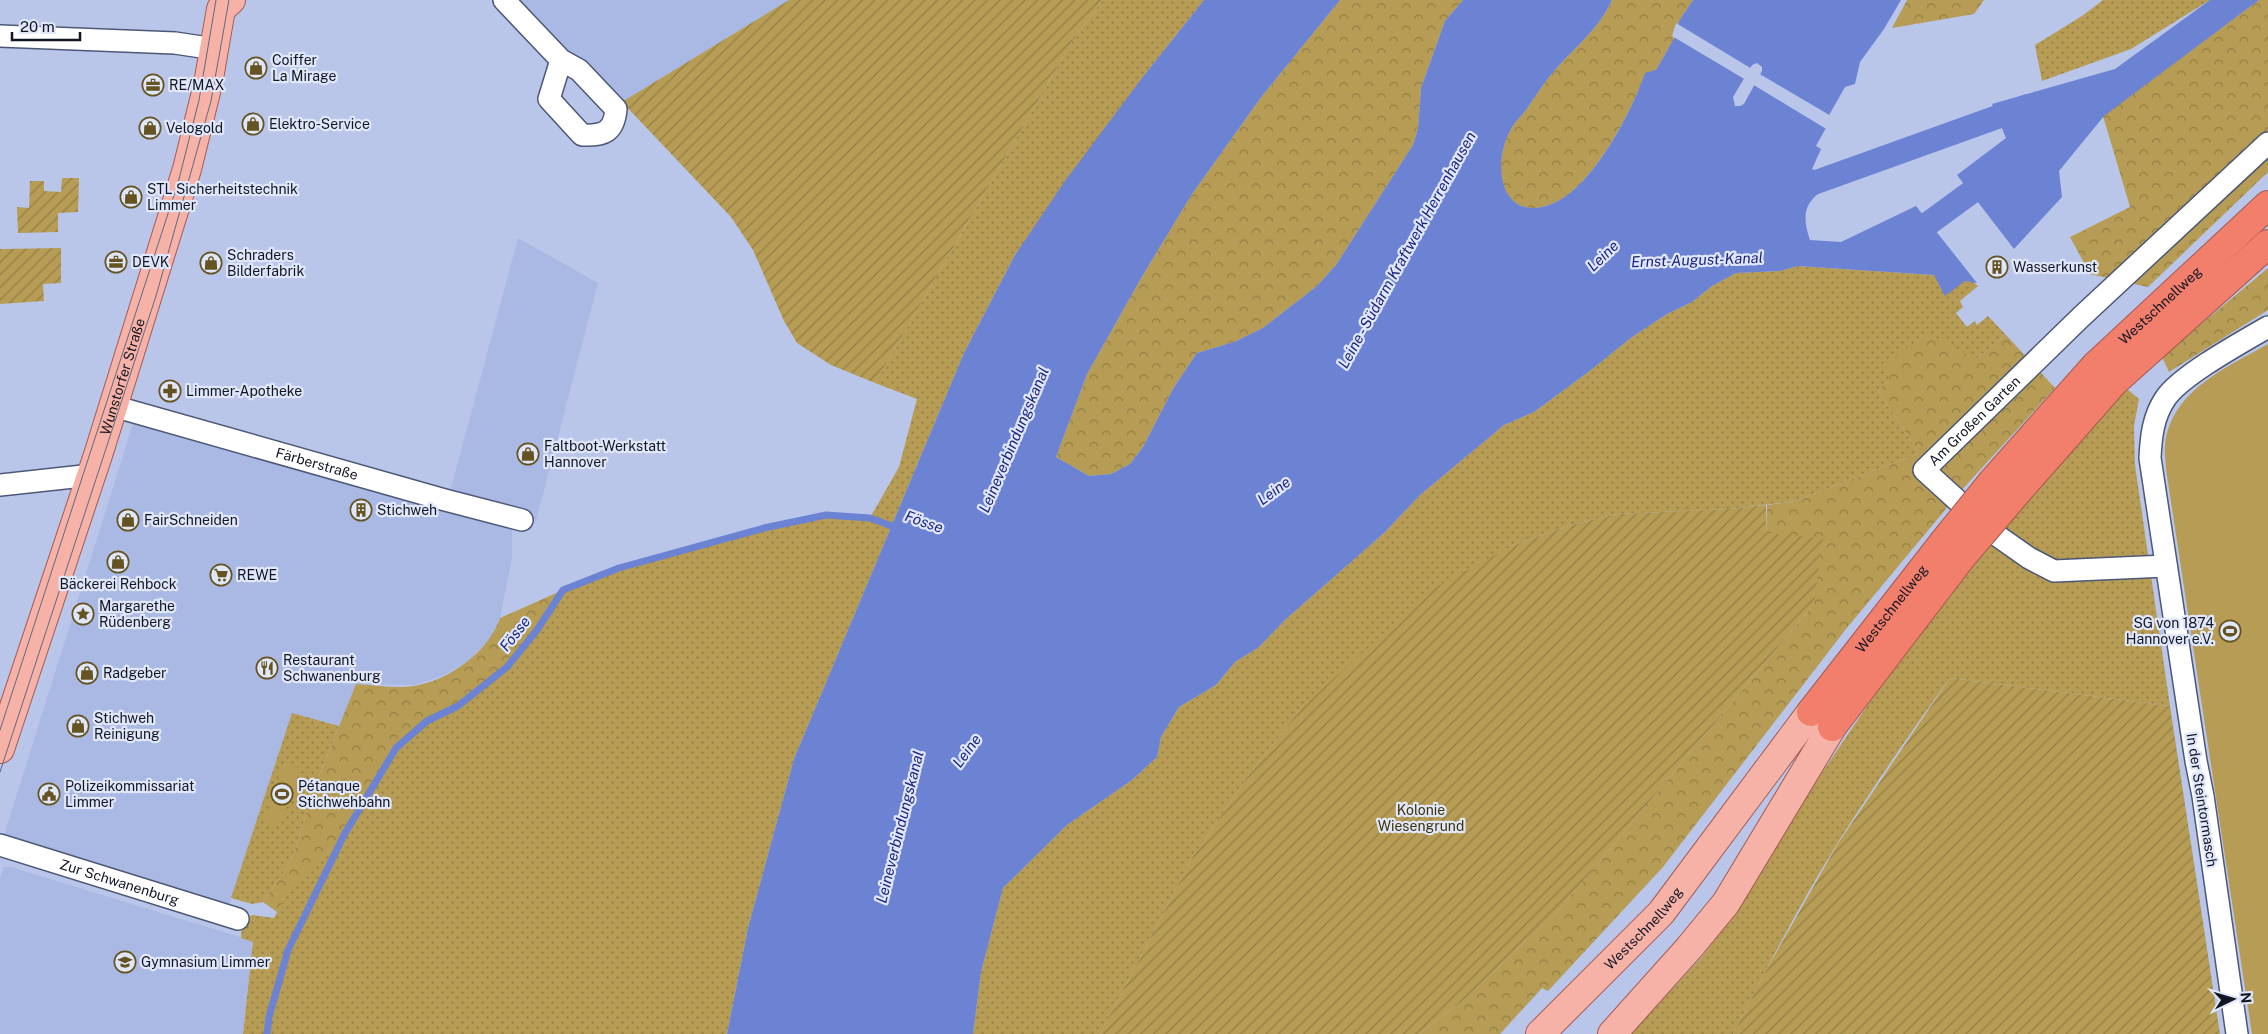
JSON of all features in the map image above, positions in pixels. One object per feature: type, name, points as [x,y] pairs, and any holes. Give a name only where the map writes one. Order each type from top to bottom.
[{"type":"highway","name":"Westschnellweg","points":[[1822,719],[1952,551],[2003,490],[2095,366],[2268,205]]},
{"type":"highway","name":"Westschnellweg","points":[[2003,490],[2114,382],[2268,244]]},
{"type":"main road","name":"Wunstorfer Straße","points":[[0,749],[92,474],[187,169],[225,3]]},
{"type":"main road","name":"Westschnellweg","points":[[1556,1019],[1661,913],[1822,719]]},
{"type":"main road","name":"Westschnellweg","points":[[1616,1030],[1726,903],[1822,719]]},
{"type":"street","points":[[504,0],[560,60]]},
{"type":"street","points":[[0,36],[175,43],[215,49]]},
{"type":"street","name":"Am Großen Garten","points":[[2166,566],[2054,571],[2029,558],[1992,532],[1924,470],[2081,316],[2268,143]]},
{"type":"street","points":[[2166,566],[2150,458],[2151,432],[2165,399],[2182,380],[2268,327]]},
{"type":"street","name":"Färberstraße","points":[[113,406],[426,495],[522,520]]},
{"type":"street","points":[[0,485],[92,474]]},
{"type":"street","name":"In der Steintormasch","points":[[2166,566],[2203,796],[2237,1034]]},
{"type":"street","name":"Zur Schwanenburg","points":[[0,845],[238,919]]},
{"type":"shaded area","points":[[512,0],[789,0],[622,102],[563,56]]},
{"type":"shaded area","points":[[518,238],[598,283],[536,521],[448,499]]},
{"type":"shaded area","points":[[136,414],[512,517],[512,558],[500,618],[490,639],[468,661],[444,675],[415,685],[356,684],[339,726],[292,713],[226,915],[1,845]]},
{"type":"shaded area","name":"Gymnasium Limmer","points":[[4,867],[11,867],[253,941],[243,1034],[0,1034],[0,877]]},
{"type":"green space","points":[[789,0],[1103,0],[1073,40],[875,383],[831,365],[797,343],[784,321],[753,250],[731,217],[622,102]]},
{"type":"green space","points":[[1103,0],[1204,0],[1142,78],[1015,255],[964,353],[794,759],[748,928],[727,1034],[243,1034],[253,942],[241,938],[242,922],[252,915],[274,918],[285,897],[344,835],[396,748],[427,721],[458,706],[507,667],[537,630],[563,590],[619,568],[764,528],[826,515],[870,518],[899,467],[917,399],[875,383],[1073,40]]},
{"type":"green space","points":[[1340,0],[1463,0],[1445,21],[1421,88],[1418,129],[1413,145],[1336,265],[1317,286],[1263,328],[1234,342],[1197,353],[1174,387],[1143,447],[1130,464],[1111,474],[1089,476],[1056,457],[1087,374],[1144,273],[1192,194],[1262,96]]},
{"type":"green space","points":[[1612,0],[1693,0],[1679,21],[1676,35],[1656,70],[1645,74],[1631,107],[1610,146],[1584,180],[1570,193],[1556,202],[1538,208],[1523,207],[1512,200],[1505,190],[1502,176],[1501,161],[1510,131],[1551,75],[1594,29]]},
{"type":"green space","points":[[1907,0],[1984,0],[1974,14],[1892,28]]},
{"type":"green space","points":[[2103,0],[2210,0],[2131,49],[2042,81],[2035,45],[2082,16]]},
{"type":"green space","points":[[2259,0],[2268,0],[2268,172],[2148,287],[2090,274],[2070,237],[2130,207],[2103,116]]},
{"type":"green space","points":[[62,178],[79,178],[78,212],[58,213],[58,232],[18,233],[17,207],[29,208],[30,181],[44,181],[44,191],[61,192]]},
{"type":"green space","points":[[61,248],[61,283],[43,284],[44,301],[0,304],[0,249]]},
{"type":"green space","points":[[1798,266],[1934,275],[1973,282],[1978,286],[1960,301],[1963,307],[1956,313],[1967,327],[1975,321],[1977,325],[1988,316],[2006,335],[1976,359],[1889,380],[1878,390],[1919,453],[1796,501],[1729,509],[1617,514],[1571,525],[1512,546],[1302,707],[1246,779],[1192,858],[1100,1034],[973,1034],[981,972],[1003,888],[1067,825],[1132,780],[1157,757],[1161,737],[1179,707],[1216,685],[1235,662],[1259,647],[1286,619],[1384,533],[1420,495],[1504,425],[1534,412],[1632,337],[1667,314],[1692,302],[1712,286],[1736,273],[1780,271]]},
{"type":"green space","points":[[2268,268],[2268,310],[2169,372],[2162,357]]},
{"type":"green space","points":[[1928,333],[1976,359],[2006,335],[2055,388],[1960,492],[1846,629],[1663,867],[1548,991],[1542,988],[1500,1034],[1419,1034],[1463,1001],[1559,910],[1814,604],[1766,533],[1767,505],[1796,501],[1919,453],[1878,390],[1889,380],[1885,364]]},
{"type":"green space","name":"SG von 1874 Hannover e.V.","points":[[2268,344],[2268,1034],[2252,1034],[2166,469],[2165,449],[2169,427],[2177,410],[2189,396],[2218,372]]},
{"type":"green space","points":[[2127,389],[2139,399],[2134,426],[2135,465],[2170,706],[1950,678],[1892,760],[1837,844],[1796,914],[1733,1034],[1631,1034],[1700,959],[1735,914],[1813,786],[1888,675],[1944,602],[2043,482]]},
{"type":"green space","name":"Kolonie Wiesengrund","points":[[1766,505],[1766,533],[1823,538],[1814,604],[1559,910],[1463,1001],[1419,1034],[1100,1034],[1192,858],[1246,779],[1302,707],[1436,587],[1512,546],[1571,525],[1617,514],[1728,509]]},
{"type":"green space","points":[[563,590],[537,630],[507,667],[458,706],[427,721],[396,748],[344,835],[286,897],[277,912],[263,902],[286,869],[294,852],[317,781],[356,684],[407,687],[428,683],[441,678],[454,671],[477,653],[487,642],[500,618]]},
{"type":"green space","points":[[1950,678],[2170,706],[2220,1034],[1733,1034],[1764,974],[1837,845]]},
{"type":"green space","points":[[292,713],[339,726],[317,781],[294,852],[286,869],[263,902],[252,904],[231,898]]},
{"type":"green space","name":"Pétanque Stichwehbahn","points":[[284,763],[300,768],[280,826],[265,821]]},
{"type":"water","points":[[1204,0],[1340,0],[1262,96],[1192,194],[1144,273],[1087,374],[1056,457],[1089,476],[1111,474],[1130,464],[1143,447],[1174,387],[1197,353],[1234,342],[1263,328],[1317,286],[1336,265],[1413,145],[1418,129],[1421,88],[1445,21],[1463,0],[1612,0],[1594,29],[1543,85],[1512,128],[1504,146],[1501,161],[1502,176],[1506,190],[1513,200],[1524,207],[1538,208],[1556,202],[1570,193],[1597,164],[1621,126],[1645,73],[1656,70],[1676,35],[1679,21],[1693,0],[1901,0],[1884,29],[1860,62],[1855,84],[1845,87],[1828,117],[1827,126],[1816,146],[1821,149],[1812,169],[1820,172],[1835,167],[1839,181],[1814,197],[1810,203],[1806,219],[1810,240],[1841,242],[1916,206],[1977,283],[1965,281],[1945,296],[1934,275],[1798,266],[1780,271],[1736,273],[1712,286],[1692,302],[1667,314],[1632,337],[1534,412],[1504,425],[1420,495],[1384,533],[1286,619],[1259,647],[1235,662],[1216,685],[1179,707],[1161,737],[1157,757],[1132,780],[1067,825],[1003,888],[981,972],[973,1034],[727,1034],[748,928],[794,759],[964,353],[1015,255],[1065,181],[1142,78]],"holes":[[[1757,63],[1762,67],[1762,71],[1744,104],[1735,106],[1733,97],[1752,65]]]},
{"type":"water","points":[[2210,0],[2259,0],[2104,116],[2059,171],[2062,197],[2014,249],[1957,175],[2006,138],[1992,104],[2115,69]]},
{"type":"pier","points":[[1676,23],[1752,69],[1746,80],[1672,36]]},
{"type":"pier","points":[[1758,73],[1831,116],[1828,130],[1752,84]]},
{"type":"waterway","name":"Ernst-August-Kanal","points":[[1808,185],[2028,106]]},
{"type":"waterway","name":"Ernst-August-Kanal","points":[[1902,239],[1929,223],[1996,174]]},
{"type":"waterway","name":"Fösse","points":[[267,1034],[269,1017],[288,950],[344,835],[396,748],[427,721],[458,706],[507,667],[537,630],[563,590],[619,568],[764,528],[826,515],[870,518],[900,529]]},
{"type":"tram line","points":[[0,730],[178,183],[199,100],[216,0]]},
{"type":"tram line","points":[[0,772],[156,296],[211,101],[229,0]]},
{"type":"place","name":"Coiffer La Mirage","points":[[256,68]]},
{"type":"place","name":"RE/MAX","points":[[153,85]]},
{"type":"place","name":"Elektro-Service","points":[[253,124]]},
{"type":"place","name":"Velogold","points":[[150,128]]},
{"type":"place","name":"STL Sicherheitstechnik Limmer","points":[[131,197]]},
{"type":"place","name":"DEVK","points":[[116,262]]},
{"type":"place","name":"Schraders Bilderfabrik","points":[[211,263]]},
{"type":"place","name":"Wasserkunst","points":[[1997,267]]},
{"type":"place","name":"Limmer-Apotheke","points":[[170,391]]},
{"type":"place","name":"Faltboot-Werkstatt Hannover","points":[[528,454]]},
{"type":"place","name":"Stichweh","points":[[361,510]]},
{"type":"place","name":"FairSchneiden","points":[[128,520]]},
{"type":"place","name":"Bäckerei Rehbock","points":[[118,562]]},
{"type":"place","name":"REWE","points":[[221,575]]},
{"type":"place","name":"Margarethe Rüdenberg","points":[[83,614]]},
{"type":"place","name":"SG von 1874 Hannover e.V.","points":[[2230,631]]},
{"type":"place","name":"Restaurant Schwanenburg","points":[[267,668]]},
{"type":"place","name":"Radgeber","points":[[87,673]]},
{"type":"place","name":"Stichweh Reinigung","points":[[78,726]]},
{"type":"place","name":"Polizeikommissariat Limmer","points":[[49,794]]},
{"type":"place","name":"Pétanque Stichwehbahn","points":[[282,794]]},
{"type":"place","name":"Gymnasium Limmer","points":[[125,962]]},
{"type":"water label","name":"Leine - Südarm Kraftwerk Herrenhausen","points":[[1407,250]]},
{"type":"water label","name":"Leine","points":[[1603,256]]},
{"type":"water label","name":"Leineverbindungskanal","points":[[1014,440]]},
{"type":"water label","name":"Leine","points":[[1274,491]]},
{"type":"water label","name":"Leine","points":[[967,751]]},
{"type":"water label","name":"Leineverbindungskanal","points":[[900,827]]}]
